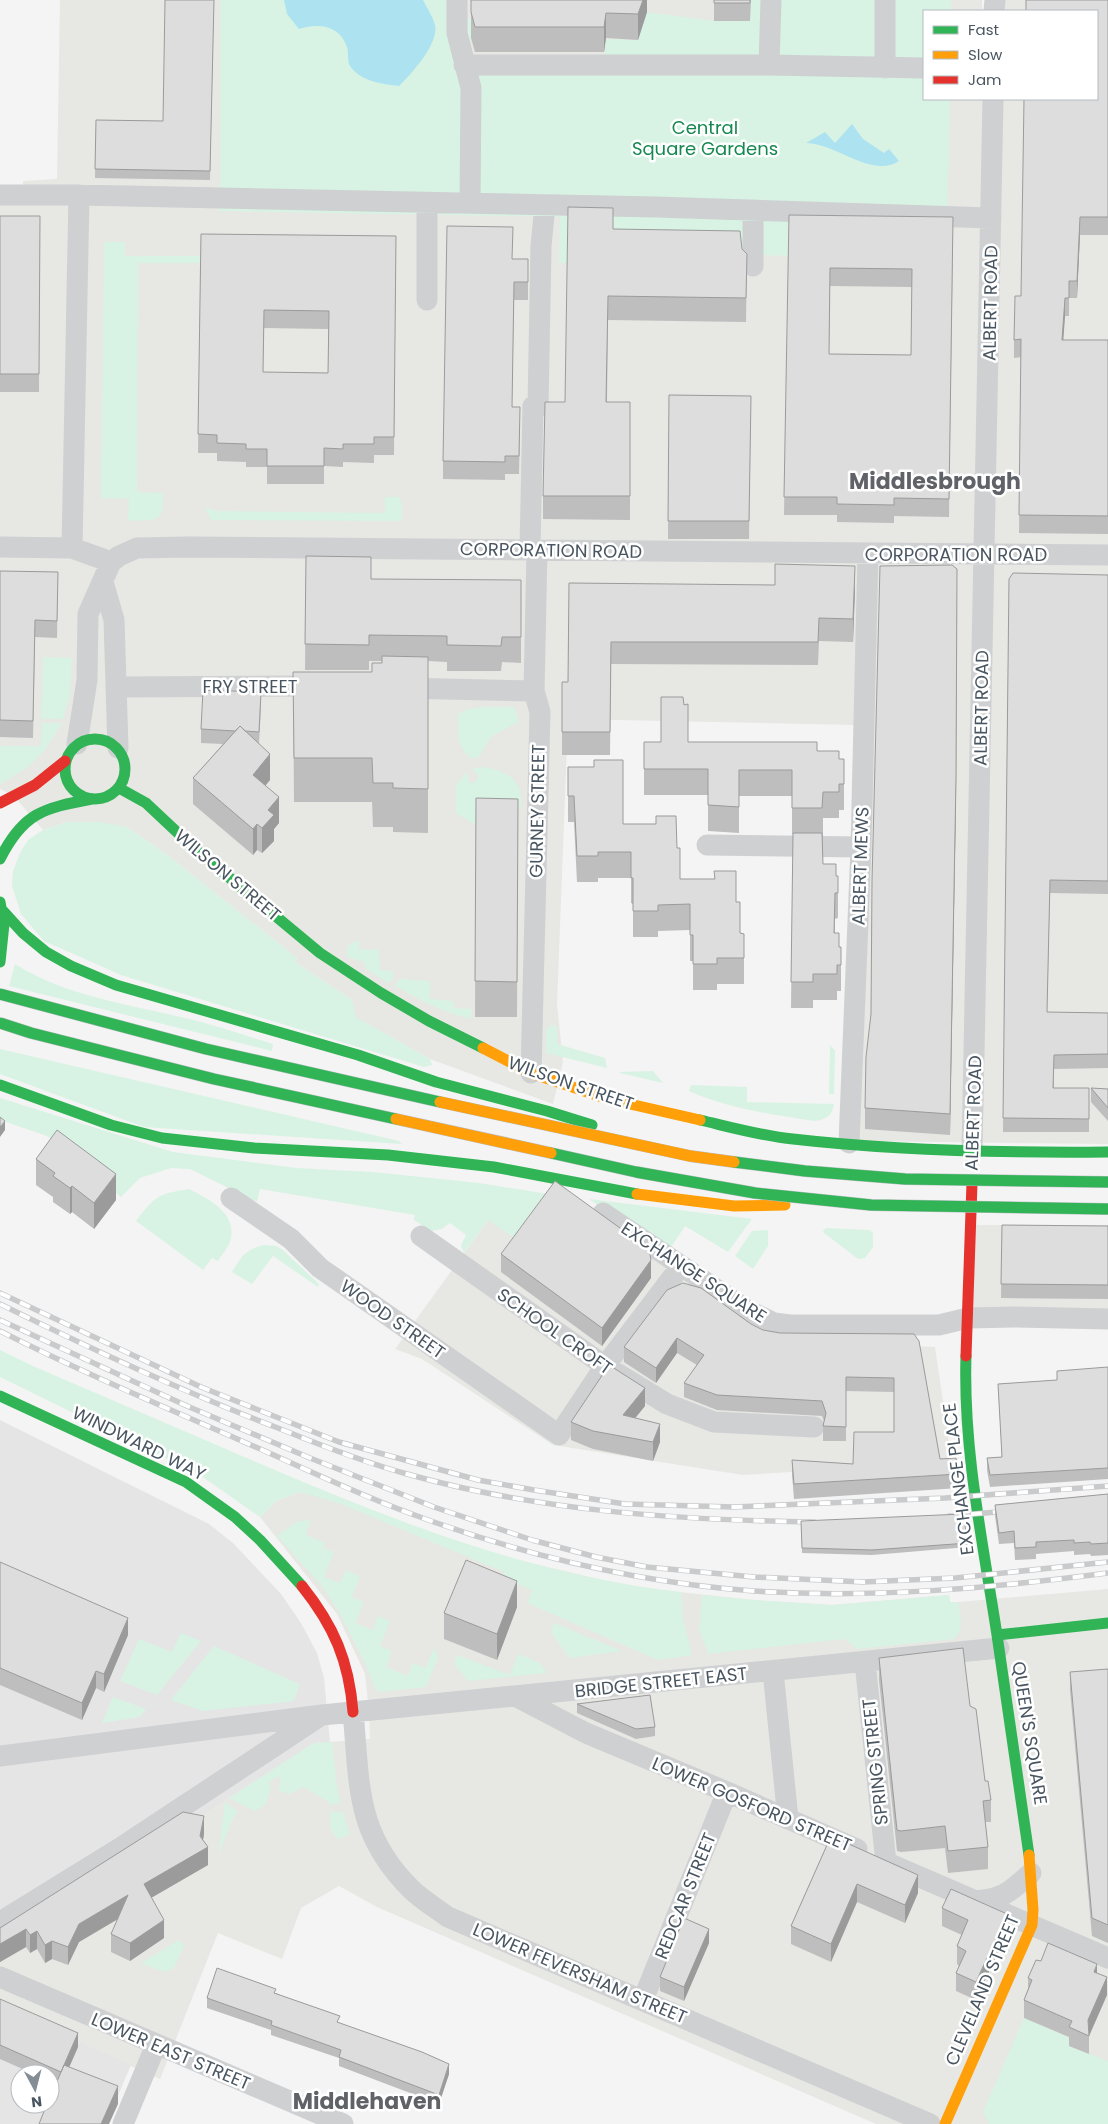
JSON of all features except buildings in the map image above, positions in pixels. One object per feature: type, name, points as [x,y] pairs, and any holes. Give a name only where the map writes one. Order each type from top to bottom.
[{"type":"main road","points":[[0,803],[15,798],[51,774],[85,740],[103,739],[118,748],[124,758],[126,768],[124,778],[119,788],[112,795],[102,799],[54,805],[28,818],[9,838],[0,859]]},
{"type":"main road","points":[[71,752],[64,771],[67,782],[81,796],[92,799]]},
{"type":"main road","name":"WILSON STREET","points":[[119,788],[146,803],[196,849],[320,953],[420,1016],[531,1073],[608,1099],[673,1115],[791,1139],[849,1143],[972,1160],[1008,1153],[1108,1152]]},
{"type":"main road","points":[[0,962],[4,942],[2,906]]},
{"type":"main road","points":[[2,906],[22,933],[46,952],[80,970],[107,981],[358,1055],[436,1082],[548,1112],[690,1156]]},
{"type":"main road","points":[[0,994],[206,1049],[545,1126],[690,1156],[805,1171],[905,1179],[1108,1182]]},
{"type":"main road","points":[[0,1023],[31,1033],[214,1080],[636,1172],[755,1192],[871,1205]]},
{"type":"main road","points":[[0,1084],[111,1125],[162,1138],[254,1148],[388,1155],[494,1167],[660,1198],[734,1206],[871,1205],[1108,1209]]},
{"type":"main road","name":"ALBERT ROAD","points":[[968,1318],[972,1160]]},
{"type":"main road","name":"EXCHANGE PLACE","points":[[968,1318],[966,1395],[970,1450],[998,1641]]},
{"type":"main road","name":"WINDWARD WAY","points":[[0,1396],[186,1482],[224,1508],[257,1535],[285,1565],[329,1625],[349,1674],[353,1712]]},
{"type":"main road","points":[[998,1641],[1108,1623]]},
{"type":"main road","name":"QUEEN'S SQUARE","points":[[998,1641],[1028,1836]]},
{"type":"main road","name":"CLEVELAND STREET","points":[[945,2124],[1032,1925],[1034,1910],[1028,1836]]},
{"type":"street","points":[[457,0],[457,33],[471,88],[470,203]]},
{"type":"street","points":[[769,64],[771,0]]},
{"type":"street","points":[[885,0],[885,68]]},
{"type":"street","points":[[464,65],[769,64],[923,68]]},
{"type":"street","name":"ALBERT ROAD","points":[[972,1160],[993,100]]},
{"type":"street","points":[[0,195],[470,203],[991,218]]},
{"type":"street","points":[[72,548],[79,195]]},
{"type":"street","points":[[427,203],[427,300]]},
{"type":"street","name":"GURNEY STREET","points":[[531,1073],[540,712],[534,691],[533,406],[538,406],[541,246],[546,205]]},
{"type":"street","points":[[753,210],[753,266]]},
{"type":"street","points":[[0,547],[72,548],[112,562],[88,614],[87,680],[71,752]]},
{"type":"street","name":"CORPORATION ROAD","points":[[112,562],[126,552],[145,548],[1107,555]]},
{"type":"street","name":"ALBERT MEWS","points":[[849,1143],[861,847],[868,554]]},
{"type":"street","points":[[103,582],[114,620],[118,748]]},
{"type":"street","name":"FRY STREET","points":[[116,687],[344,687]]},
{"type":"street","points":[[384,688],[534,691]]},
{"type":"street","points":[[707,845],[861,847]]},
{"type":"street","name":"WOOD STREET","points":[[231,1198],[291,1240],[320,1268],[559,1435],[605,1366]]},
{"type":"street","name":"EXCHANGE SQUARE","points":[[602,1213],[747,1310],[774,1323],[790,1325],[939,1325],[968,1318],[1108,1319]]},
{"type":"street","name":"SCHOOL CROFT","points":[[420,1236],[605,1366],[666,1404],[714,1422],[814,1428]]},
{"type":"street","points":[[605,1366],[681,1266]]},
{"type":"street","name":"BRIDGE STREET EAST","points":[[0,1756],[322,1715],[515,1696],[774,1680],[865,1671],[998,1641]]},
{"type":"street","name":"SPRING STREET","points":[[865,1671],[886,1863]]},
{"type":"street","points":[[774,1680],[788,1819]]},
{"type":"street","name":"LOWER GOSFORD STREET","points":[[515,1696],[586,1733],[727,1792],[973,1901],[1108,1958]]},
{"type":"street","name":"LOWER FEVERSHAM STREET","points":[[353,1712],[359,1787],[365,1817],[376,1844],[392,1868],[413,1891],[448,1917],[930,2124]]},
{"type":"street","points":[[0,1922],[126,1843],[322,1715]]},
{"type":"street","name":"REDCAR STREET","points":[[643,2000],[727,1792]]},
{"type":"street","points":[[973,1901],[992,1900],[1013,1889],[1032,1873]]},
{"type":"street","name":"LOWER EAST STREET","points":[[0,1977],[156,2046],[342,2124]]},
{"type":"street","points":[[123,2124],[156,2046]]},
{"type":"shaded area","points":[[60,0],[982,0],[982,10],[923,10],[923,100],[1098,100],[1098,10],[994,10],[995,0],[1108,0],[1108,1144],[859,1141],[857,725],[568,719],[557,1004],[563,1062],[553,1104],[430,1059],[355,1017],[352,1000],[295,962],[297,958],[166,854],[127,827],[67,822],[43,830],[14,796],[0,789],[0,187],[23,187],[23,181],[57,179]]},
{"type":"shaded area","points":[[548,1194],[783,1340],[935,1347],[952,1462],[743,1475],[553,1445],[422,1359],[395,1349],[488,1220]]},
{"type":"shaded area","points":[[970,1225],[1108,1225],[1108,1320],[968,1318]]},
{"type":"shaded area","points":[[0,1420],[209,1524],[233,1543],[281,1594],[301,1623],[317,1653],[324,1678],[330,1742],[314,1743],[183,1830],[117,1837],[0,1910]]},
{"type":"shaded area","points":[[300,1492],[335,1496],[396,1521],[509,1558],[632,1587],[754,1600],[832,1605],[949,1595],[950,1602],[958,1602],[1108,1589],[1108,2124],[876,2124],[377,1907],[339,1886],[301,1908],[282,1959],[218,1933],[160,2079],[0,2008],[0,1917],[183,1830],[314,1743],[370,1739],[365,1674],[337,1614],[260,1517],[276,1501]]},
{"type":"shaded area","points":[[0,2008],[131,2065],[106,2124],[0,2124]]},
{"type":"green space","name":"Central Square Gardens","points":[[220,0],[461,0],[461,18],[471,19],[471,58],[604,58],[606,39],[638,40],[647,12],[714,21],[750,21],[751,0],[951,0],[951,10],[923,10],[923,100],[950,100],[947,235],[788,256],[740,254],[559,263],[560,217],[218,211],[220,180]]},
{"type":"green space","points":[[104,242],[125,242],[125,256],[200,256],[200,263],[138,263],[137,492],[163,493],[162,511],[160,515],[152,520],[128,521],[129,499],[101,498]]},
{"type":"green space","points":[[385,497],[399,497],[402,505],[402,521],[211,520],[205,507],[217,511],[385,513]]},
{"type":"green space","points":[[43,657],[72,658],[70,695],[63,719],[41,719]]},
{"type":"green space","points":[[514,707],[519,722],[492,736],[478,758],[471,758],[466,754],[460,743],[458,714],[469,709]]},
{"type":"green space","points":[[42,723],[62,723],[44,751],[28,767],[0,784],[0,746],[41,746]]},
{"type":"green space","points":[[483,767],[499,771],[512,778],[519,789],[521,806],[515,814],[477,826],[456,813],[456,785],[467,772],[469,783],[475,782],[478,778],[477,773],[473,771],[474,768]]},
{"type":"green space","points":[[67,822],[100,822],[127,827],[166,854],[297,958],[295,962],[352,1000],[356,1017],[430,1059],[432,1065],[424,1067],[121,975],[44,941],[21,914],[12,886],[13,871],[20,853],[28,840],[43,830]]},
{"type":"green space","points":[[359,940],[359,949],[379,950],[380,970],[393,971],[393,979],[388,983],[366,969],[364,962],[347,957],[348,946]]},
{"type":"green space","points":[[15,964],[55,984],[97,998],[196,1021],[273,1044],[272,1051],[9,986]]},
{"type":"green space","points":[[400,979],[430,981],[430,999],[453,1001],[454,1008],[472,1009],[471,1019],[450,1013],[412,996],[394,985]]},
{"type":"green space","points":[[551,1025],[557,1026],[557,1044],[605,1058],[607,1068],[546,1053],[546,1030]]},
{"type":"green space","points":[[830,1045],[835,1051],[834,1094],[829,1094]]},
{"type":"green space","points":[[0,1049],[399,1141],[402,1144],[144,1127],[0,1074]]},
{"type":"green space","points":[[653,1071],[663,1083],[620,1073],[620,1072]]},
{"type":"green space","points":[[691,1085],[747,1087],[747,1102],[834,1104],[832,1112],[828,1117],[814,1121],[750,1110],[720,1102],[689,1091]]},
{"type":"green space","points":[[0,1098],[173,1152],[297,1168],[373,1172],[479,1183],[548,1194],[514,1238],[488,1220],[464,1253],[461,1245],[466,1235],[450,1223],[442,1229],[431,1231],[414,1220],[415,1215],[260,1189],[257,1202],[190,1169],[171,1168],[140,1178],[121,1197],[47,1136],[0,1120]]},
{"type":"green space","points":[[189,1189],[219,1208],[229,1221],[231,1229],[229,1244],[218,1261],[212,1258],[203,1270],[136,1221],[153,1201],[170,1193]]},
{"type":"green space","points":[[589,1199],[752,1219],[728,1252],[685,1226],[668,1252]]},
{"type":"green space","points":[[826,1228],[870,1230],[873,1233],[873,1247],[865,1258],[858,1259],[824,1233],[823,1231]]},
{"type":"green space","points":[[768,1230],[768,1246],[753,1269],[735,1256],[752,1231]]},
{"type":"green space","points":[[264,1245],[276,1246],[283,1250],[319,1284],[318,1287],[273,1256],[252,1284],[232,1272],[244,1254]]},
{"type":"green space","points":[[0,1350],[256,1462],[411,1525],[517,1559],[570,1573],[625,1584],[681,1592],[683,1619],[692,1655],[658,1660],[527,1603],[532,1590],[502,1578],[504,1572],[341,1504],[300,1492],[276,1501],[260,1517],[200,1475],[0,1377]]},
{"type":"green space","points":[[310,1520],[306,1535],[325,1543],[323,1548],[334,1552],[324,1577],[340,1583],[346,1570],[360,1576],[352,1597],[364,1602],[355,1623],[373,1630],[378,1616],[390,1621],[380,1646],[392,1651],[386,1667],[408,1676],[413,1663],[425,1668],[434,1648],[438,1658],[426,1687],[380,1692],[376,1690],[366,1665],[338,1610],[322,1586],[277,1536],[296,1522]]},
{"type":"green space","points":[[702,1595],[832,1605],[949,1595],[950,1602],[958,1602],[961,1626],[954,1639],[857,1649],[845,1639],[708,1654],[699,1628]]},
{"type":"green space","points":[[554,1623],[622,1651],[569,1658],[551,1632]]},
{"type":"green space","points":[[181,1633],[201,1641],[157,1695],[120,1681],[139,1639],[172,1652]]},
{"type":"green space","points":[[214,1646],[300,1684],[294,1701],[203,1711],[171,1700]]},
{"type":"green space","points":[[518,1654],[540,1663],[547,1673],[468,1681],[454,1664],[457,1655],[510,1675]]},
{"type":"green space","points":[[113,1697],[146,1709],[140,1717],[102,1723]]},
{"type":"green space","points":[[332,1742],[335,1776],[341,1803],[329,1805],[328,1800],[304,1787],[289,1794],[278,1790],[281,1780],[278,1776],[269,1782],[271,1789],[265,1805],[255,1811],[229,1798],[314,1743]]},
{"type":"green space","points":[[225,1802],[238,1812],[231,1822],[218,1856]]},
{"type":"green space","points":[[330,1812],[343,1812],[350,1835],[337,1839],[330,1828]]},
{"type":"green space","points":[[179,1940],[184,1946],[174,1968],[164,1972],[141,1963]]},
{"type":"green space","points":[[1024,2018],[1072,2039],[1069,2046],[1108,2061],[1108,2124],[989,2124],[983,2112]]},
{"type":"water","points":[[284,0],[423,0],[434,22],[435,33],[433,41],[423,58],[399,86],[379,83],[365,78],[354,71],[349,64],[348,49],[339,34],[327,27],[320,26],[299,29],[287,14]]},
{"type":"water","points":[[852,124],[863,139],[884,153],[889,149],[899,161],[889,165],[878,166],[854,159],[829,148],[806,143],[825,132],[835,143]]},
{"type":"railway","points":[[0,1293],[201,1387],[339,1442],[478,1480],[534,1490],[625,1504],[734,1507],[945,1498],[1108,1486]]},
{"type":"railway","points":[[0,1304],[103,1354],[207,1400],[342,1453],[407,1474],[457,1487],[558,1505],[660,1516],[814,1522]]},
{"type":"railway","points":[[0,1320],[187,1406],[310,1458],[434,1507],[532,1540],[596,1557],[647,1567],[754,1577],[863,1582],[955,1578],[1108,1562]]},
{"type":"railway","points":[[0,1331],[121,1388],[375,1500],[501,1544],[585,1566],[669,1582],[712,1587],[754,1591],[843,1594],[932,1591],[1108,1573]]},
{"type":"railway","points":[[949,1516],[1009,1511]]},
{"type":"traffic: fast","points":[[89,739],[101,739],[117,747],[123,757],[125,769],[123,781],[117,791],[101,799],[89,799],[73,791],[65,775],[65,763],[73,747],[89,739]]},
{"type":"traffic: fast","points":[[119,788],[146,803],[195,849],[320,953],[381,993],[429,1021],[483,1048]]},
{"type":"traffic: fast","points":[[0,859],[17,831],[36,815],[60,806],[92,799]]},
{"type":"traffic: fast","points":[[0,902],[4,924],[0,962]]},
{"type":"traffic: fast","points":[[3,911],[23,933],[46,952],[71,966],[116,985],[358,1055],[436,1082],[547,1111],[592,1125]]},
{"type":"traffic: fast","points":[[0,994],[206,1049],[440,1102]]},
{"type":"traffic: fast","points":[[0,1023],[31,1033],[214,1079],[396,1119]]},
{"type":"traffic: fast","points":[[0,1085],[111,1125],[162,1138],[254,1148],[388,1155],[494,1167],[637,1194]]},
{"type":"traffic: fast","points":[[700,1120],[781,1138],[832,1143],[911,1149],[1108,1152]]},
{"type":"traffic: fast","points":[[551,1153],[636,1172],[755,1193],[871,1205],[1108,1209]]},
{"type":"traffic: fast","points":[[734,1162],[805,1171],[905,1179],[1108,1182]]},
{"type":"traffic: fast","points":[[966,1356],[966,1391],[971,1461],[997,1635]]},
{"type":"traffic: fast","points":[[0,1396],[186,1482],[235,1517],[260,1540],[302,1586]]},
{"type":"traffic: fast","points":[[1029,1855],[997,1635],[1108,1623]]},
{"type":"traffic: slow","points":[[483,1048],[531,1073],[608,1099],[700,1120]]},
{"type":"traffic: slow","points":[[440,1102],[690,1156],[734,1162]]},
{"type":"traffic: slow","points":[[396,1119],[551,1153]]},
{"type":"traffic: slow","points":[[637,1194],[734,1206],[785,1205]]},
{"type":"traffic: slow","points":[[945,2124],[1032,1925],[1033,1910],[1029,1855]]},
{"type":"traffic: jam","points":[[0,803],[35,785],[65,761]]},
{"type":"traffic: jam","points":[[966,1356],[972,1183]]},
{"type":"traffic: jam","points":[[302,1586],[323,1615],[338,1645],[348,1676],[353,1712]]},
{"type":"district","name":"Middlesbrough","points":[[935,481]]},
{"type":"district","name":"Middlehaven","points":[[367,2101]]}]
